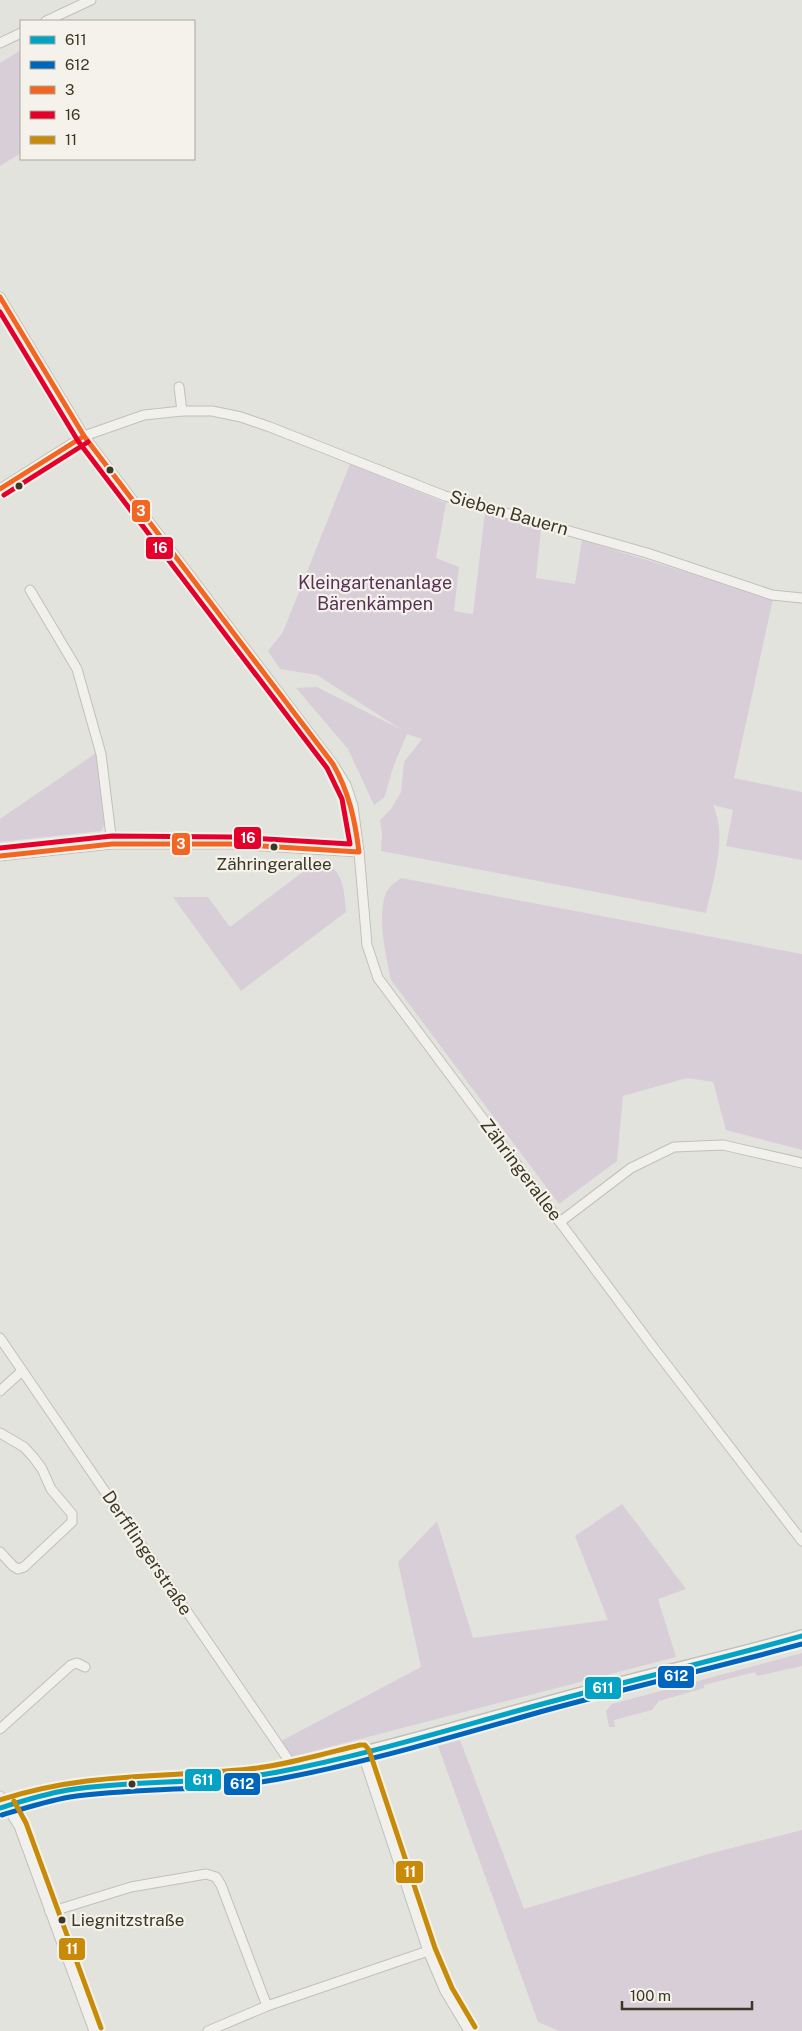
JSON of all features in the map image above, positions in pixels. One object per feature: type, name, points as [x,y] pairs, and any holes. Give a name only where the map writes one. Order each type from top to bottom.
[{"type":"main road","points":[[2,1803],[65,1791],[118,1784],[238,1778],[294,1768],[362,1752],[802,1636]]},
{"type":"street","points":[[48,20],[91,0]]},
{"type":"street","points":[[0,43],[20,33]]},
{"type":"street","name":"Zähringerallee","points":[[0,297],[84,436],[333,764],[346,785],[353,806],[367,946],[378,978],[802,1541]]},
{"type":"street","points":[[179,387],[182,411]]},
{"type":"street","name":"Sieben Bauern","points":[[0,488],[84,436],[144,415],[182,411],[212,411],[241,417],[444,496],[647,553],[772,595],[802,598]]},
{"type":"street","points":[[30,590],[77,669],[101,754],[112,844]]},
{"type":"street","points":[[0,856],[112,844],[231,844],[359,852]]},
{"type":"street","points":[[560,1222],[631,1168],[674,1146],[723,1145],[802,1163]]},
{"type":"street","name":"Derfflingerstraße","points":[[0,1338],[294,1768]]},
{"type":"street","points":[[0,1391],[22,1371]]},
{"type":"street","points":[[0,1433],[24,1448],[34,1458],[42,1469],[51,1489],[72,1514],[73,1519],[24,1567],[18,1569],[12,1566],[0,1552]]},
{"type":"street","points":[[0,1728],[71,1665],[77,1663],[85,1667]]},
{"type":"street","points":[[362,1752],[428,1951],[445,1990],[469,2031]]},
{"type":"street","points":[[2,1803],[19,1826],[94,2031]]},
{"type":"street","points":[[50,1912],[131,1887],[206,1874],[216,1877],[221,1885],[267,2006]]},
{"type":"street","points":[[208,2031],[267,2006],[428,1951]]},
{"type":"green space","points":[[20,51],[20,154],[0,166],[0,63]]},
{"type":"green space","name":"Kleingartenanlage Bärenkämpen","points":[[350,464],[446,503],[436,558],[459,567],[454,611],[473,614],[485,512],[541,529],[536,578],[575,584],[582,540],[773,599],[734,778],[802,792],[802,860],[726,846],[733,810],[713,805],[719,831],[719,845],[718,859],[706,913],[381,851],[382,834],[380,820],[391,809],[401,792],[404,762],[422,739],[407,734],[394,765],[384,798],[374,805],[348,749],[296,688],[317,687],[402,730],[317,675],[280,669],[268,651],[283,632]]},
{"type":"green space","points":[[99,751],[105,823],[101,831],[0,842],[0,819]]},
{"type":"green space","points":[[316,862],[325,864],[337,873],[343,887],[346,912],[241,991],[173,897],[208,897],[230,927]]},
{"type":"green space","points":[[401,878],[802,954],[802,1150],[726,1130],[713,1082],[687,1078],[623,1096],[617,1161],[559,1204],[391,980],[383,935],[382,911],[387,891]]},
{"type":"green space","points":[[622,1504],[686,1589],[658,1599],[676,1657],[291,1757],[281,1741],[421,1667],[398,1562],[437,1521],[473,1638],[608,1620],[575,1536]]},
{"type":"green space","points":[[802,1653],[802,1666],[757,1676],[755,1672],[704,1685],[704,1688],[659,1701],[652,1710],[614,1720],[615,1727],[609,1727],[606,1711],[612,1704]]},
{"type":"green space","points":[[460,1740],[524,1909],[708,1854],[802,1830],[802,2031],[559,2031],[538,2022],[438,1746]]},
{"type":"transit line","name":"3","points":[[0,297],[84,436],[333,764],[350,806],[359,852],[231,844],[112,844],[0,856]]},
{"type":"transit line","name":"16","points":[[0,312],[78,441],[327,768],[342,799],[350,844],[231,837],[112,836],[0,848]]},
{"type":"transit line","name":"3","points":[[0,489],[84,436]]},
{"type":"transit line","name":"16","points":[[4,495],[88,442]]},
{"type":"transit line","name":"611","points":[[0,1808],[68,1790],[120,1784],[225,1779],[278,1772],[312,1765],[379,1749],[802,1636]]},
{"type":"transit line","name":"612","points":[[2,1815],[70,1797],[227,1786],[313,1772],[802,1644]]},
{"type":"transit line","name":"11","points":[[0,1800],[32,1791],[93,1780],[217,1772],[277,1765],[365,1745],[369,1750],[435,1948],[452,1988],[475,2027]]},
{"type":"transit line","name":"11","points":[[14,1801],[26,1823],[101,2028]]},
{"type":"place","name":"Zähringerallee","points":[[274,847]]},
{"type":"place","name":"Liegnitzstraße","points":[[62,1920]]}]
